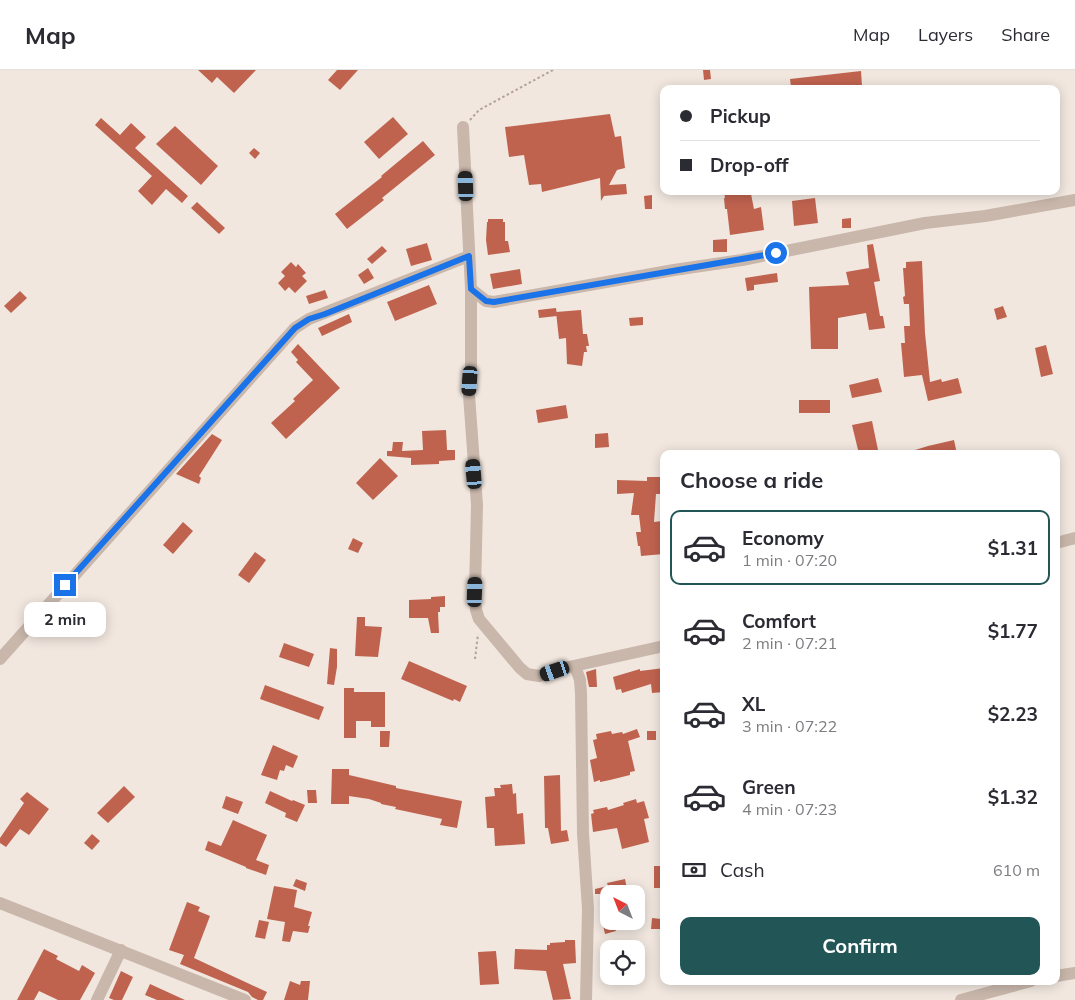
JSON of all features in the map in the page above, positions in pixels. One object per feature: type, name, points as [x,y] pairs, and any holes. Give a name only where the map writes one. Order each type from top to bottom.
[{"type":"street","points":[[463,127],[471,289],[469,395],[477,505],[475,592],[479,619],[526,674],[539,676],[660,647]]},
{"type":"street","points":[[471,289],[486,301],[494,302],[742,260],[925,224],[985,216],[1075,200]]},
{"type":"street","points":[[0,659],[295,328],[309,319],[469,256]]},
{"type":"street","points":[[1060,542],[1075,538]]},
{"type":"street","points":[[575,666],[580,680],[581,693],[583,833],[588,909],[586,1000]]},
{"type":"street","points":[[0,903],[245,1000]]},
{"type":"street","points":[[97,1000],[120,950]]},
{"type":"street","points":[[1060,975],[1075,972]]},
{"type":"street","points":[[961,1000],[1016,985]]},
{"type":"path","points":[[463,127],[479,110],[554,70]]},
{"type":"path","points":[[475,659],[479,619]]},
{"type":"building","points":[[198,70],[256,70],[234,93],[217,77],[212,83]]},
{"type":"building","points":[[337,70],[358,70],[340,90],[328,80]]},
{"type":"building","points":[[703,70],[710,70],[711,79],[704,80]]},
{"type":"building","points":[[861,71],[862,85],[791,85],[790,79]]},
{"type":"building","points":[[610,114],[615,137],[621,136],[625,168],[617,170],[609,185],[626,184],[627,194],[604,196],[601,201],[600,178],[542,192],[541,184],[529,185],[524,155],[509,157],[505,127]]},
{"type":"building","points":[[393,117],[408,134],[379,159],[364,142]]},
{"type":"building","points":[[101,118],[120,135],[131,123],[146,137],[135,148],[188,196],[182,203],[166,189],[152,205],[138,191],[152,176],[95,125]]},
{"type":"building","points":[[175,126],[218,166],[201,185],[156,144]]},
{"type":"building","points":[[423,141],[435,155],[382,198],[384,200],[347,229],[335,214],[382,177]]},
{"type":"building","points":[[254,148],[260,153],[255,159],[249,153]]},
{"type":"building","points":[[652,195],[652,209],[645,209],[644,196]]},
{"type":"building","points":[[725,195],[751,195],[754,209],[761,207],[764,230],[730,235]]},
{"type":"building","points":[[815,198],[818,223],[794,226],[792,201]]},
{"type":"building","points":[[197,202],[225,228],[219,234],[191,208]]},
{"type":"building","points":[[851,218],[851,228],[842,228],[842,219]]},
{"type":"building","points":[[488,219],[503,219],[503,222],[505,222],[505,241],[508,241],[510,252],[488,255],[486,240]]},
{"type":"building","points":[[727,239],[727,252],[713,252],[713,240]]},
{"type":"building","points":[[427,243],[432,260],[411,266],[406,249]]},
{"type":"building","points":[[873,244],[880,281],[874,282],[880,316],[883,316],[885,328],[869,330],[866,313],[838,318],[838,349],[811,349],[809,287],[849,285],[846,272],[869,268],[867,245]]},
{"type":"building","points":[[382,246],[387,251],[372,264],[367,259]]},
{"type":"building","points":[[922,261],[925,333],[930,382],[941,379],[942,382],[958,378],[962,393],[928,401],[922,375],[904,377],[901,343],[905,343],[904,326],[910,326],[909,304],[904,304],[903,297],[905,296],[903,268],[906,268],[906,262]]},
{"type":"building","points":[[291,262],[296,267],[298,264],[306,273],[302,276],[307,281],[295,293],[289,287],[285,291],[278,283],[285,276],[281,272]]},
{"type":"building","points":[[368,268],[374,278],[364,284],[358,275]]},
{"type":"building","points":[[520,269],[522,284],[493,289],[490,274]]},
{"type":"building","points":[[777,273],[778,282],[754,285],[754,290],[747,291],[745,278]]},
{"type":"building","points":[[429,285],[437,304],[395,321],[387,302]]},
{"type":"building","points":[[325,290],[328,298],[309,304],[306,296]]},
{"type":"building","points":[[20,291],[27,298],[11,313],[4,306]]},
{"type":"building","points":[[1003,306],[1007,317],[997,320],[994,309]]},
{"type":"building","points":[[556,308],[557,316],[539,318],[538,310]]},
{"type":"building","points":[[581,310],[583,334],[587,334],[589,346],[586,346],[587,352],[584,352],[582,366],[567,364],[566,338],[559,339],[556,312]]},
{"type":"building","points":[[349,314],[352,322],[322,336],[318,328]]},
{"type":"building","points":[[643,317],[643,325],[630,326],[629,318]]},
{"type":"building","points":[[298,344],[340,388],[286,439],[271,423],[295,401],[293,399],[313,380],[296,362],[298,360],[291,352]]},
{"type":"building","points":[[1046,345],[1053,374],[1041,377],[1035,348]]},
{"type":"building","points":[[878,378],[882,392],[852,398],[849,385]]},
{"type":"building","points":[[799,400],[830,400],[830,413],[799,413]]},
{"type":"building","points":[[566,405],[568,418],[538,423],[536,410]]},
{"type":"building","points":[[872,421],[878,450],[858,450],[852,425]]},
{"type":"building","points":[[446,430],[447,450],[455,450],[455,460],[439,461],[439,464],[411,465],[411,458],[387,456],[387,451],[392,451],[393,442],[403,442],[402,451],[423,450],[422,431]]},
{"type":"building","points":[[608,433],[609,447],[595,448],[595,434]]},
{"type":"building","points":[[212,434],[222,440],[199,476],[201,478],[199,484],[176,474]]},
{"type":"building","points":[[954,440],[956,450],[915,450]]},
{"type":"building","points":[[380,458],[398,476],[373,500],[356,483]]},
{"type":"building","points":[[647,477],[660,477],[660,494],[656,494],[654,522],[660,521],[660,554],[641,556],[636,532],[641,532],[639,515],[631,515],[634,493],[617,494],[617,480],[647,481]]},
{"type":"building","points":[[183,522],[193,531],[173,554],[163,545]]},
{"type":"building","points":[[353,538],[363,543],[358,553],[348,549]]},
{"type":"building","points":[[255,552],[266,560],[249,583],[238,575]]},
{"type":"building","points":[[445,596],[445,607],[440,607],[440,612],[438,612],[439,633],[431,633],[428,618],[409,618],[409,600]]},
{"type":"building","points":[[357,617],[365,617],[365,626],[382,627],[378,657],[355,656]]},
{"type":"building","points":[[284,643],[314,654],[309,667],[279,657]]},
{"type":"building","points":[[330,648],[337,649],[334,685],[327,684]]},
{"type":"building","points":[[409,661],[467,686],[460,702],[454,699],[453,701],[401,679]]},
{"type":"building","points":[[660,668],[660,692],[652,693],[651,684],[622,693],[621,689],[616,690],[613,677],[640,669],[640,671]]},
{"type":"building","points":[[596,669],[597,687],[589,687],[586,672]]},
{"type":"building","points":[[265,685],[324,707],[319,720],[260,699]]},
{"type":"building","points":[[344,688],[354,688],[354,692],[385,692],[385,727],[371,727],[371,721],[356,721],[356,738],[344,738]]},
{"type":"building","points":[[637,729],[640,737],[628,741],[635,771],[630,772],[630,775],[594,782],[590,760],[597,758],[593,740],[597,739],[596,734],[611,731],[612,734],[622,732],[623,734]]},
{"type":"building","points":[[380,731],[390,731],[389,747],[380,747]]},
{"type":"building","points":[[647,731],[656,731],[656,740],[647,740]]},
{"type":"building","points":[[273,745],[298,756],[293,768],[286,765],[284,771],[280,770],[277,780],[261,775]]},
{"type":"building","points":[[332,769],[349,769],[349,775],[396,786],[396,788],[462,801],[457,828],[440,825],[442,819],[395,809],[396,807],[369,799],[349,796],[349,804],[331,804]]},
{"type":"building","points":[[560,775],[561,831],[567,830],[569,841],[551,844],[548,828],[545,828],[544,776]]},
{"type":"building","points":[[512,784],[513,794],[516,793],[517,814],[523,813],[525,844],[495,846],[494,828],[487,828],[485,797],[495,796],[494,788],[501,788],[500,785]]},
{"type":"building","points":[[124,786],[135,797],[108,823],[97,813]]},
{"type":"building","points":[[307,790],[316,790],[317,803],[308,803]]},
{"type":"building","points":[[270,791],[305,805],[297,822],[285,817],[286,813],[265,803]]},
{"type":"building","points":[[27,792],[49,809],[29,835],[20,829],[6,847],[0,843],[0,838],[24,803],[20,799]]},
{"type":"building","points":[[226,796],[243,802],[238,814],[222,808]]},
{"type":"building","points":[[636,799],[637,803],[644,801],[649,818],[644,819],[649,842],[622,849],[617,828],[593,832],[591,814],[594,813],[593,810],[607,807],[608,810]]},
{"type":"building","points":[[233,820],[267,835],[256,860],[269,865],[266,875],[205,850],[208,841],[221,846]]},
{"type":"building","points":[[92,834],[100,841],[92,850],[84,843]]},
{"type":"building","points":[[654,866],[660,866],[660,888],[654,888]]},
{"type":"building","points":[[296,879],[307,883],[305,891],[293,886]]},
{"type":"building","points":[[625,879],[626,885],[608,885],[607,883]]},
{"type":"building","points":[[274,886],[297,890],[294,907],[312,912],[308,933],[293,931],[290,942],[282,941],[285,922],[267,919]]},
{"type":"building","points":[[600,888],[600,894],[595,894],[595,889]]},
{"type":"building","points":[[187,902],[200,907],[198,911],[210,916],[194,958],[267,992],[263,1000],[258,1000],[248,992],[180,964],[184,955],[169,950]]},
{"type":"building","points":[[652,918],[660,919],[660,929],[651,929]]},
{"type":"building","points":[[259,920],[269,922],[265,939],[255,937]]},
{"type":"building","points":[[604,930],[616,930],[616,931],[605,934]]},
{"type":"building","points":[[565,940],[575,940],[576,963],[563,964],[571,999],[553,1000],[546,971],[514,969],[515,949],[547,950],[547,945],[550,945],[550,943],[565,942]]},
{"type":"building","points":[[44,949],[58,956],[56,959],[79,971],[82,965],[95,973],[80,1000],[58,1000],[39,991],[34,1000],[17,1000]]},
{"type":"building","points":[[496,951],[499,984],[480,985],[478,952]]},
{"type":"building","points":[[121,971],[133,977],[122,1000],[114,1000],[109,998]]},
{"type":"building","points":[[290,981],[300,985],[301,981],[310,981],[308,1000],[284,1000]]},
{"type":"building","points":[[150,984],[185,1000],[157,1000],[145,995]]},
{"type":"route","points":[[65,585],[295,328],[309,319],[469,256],[471,289],[480,298],[494,302],[776,253]]}]
